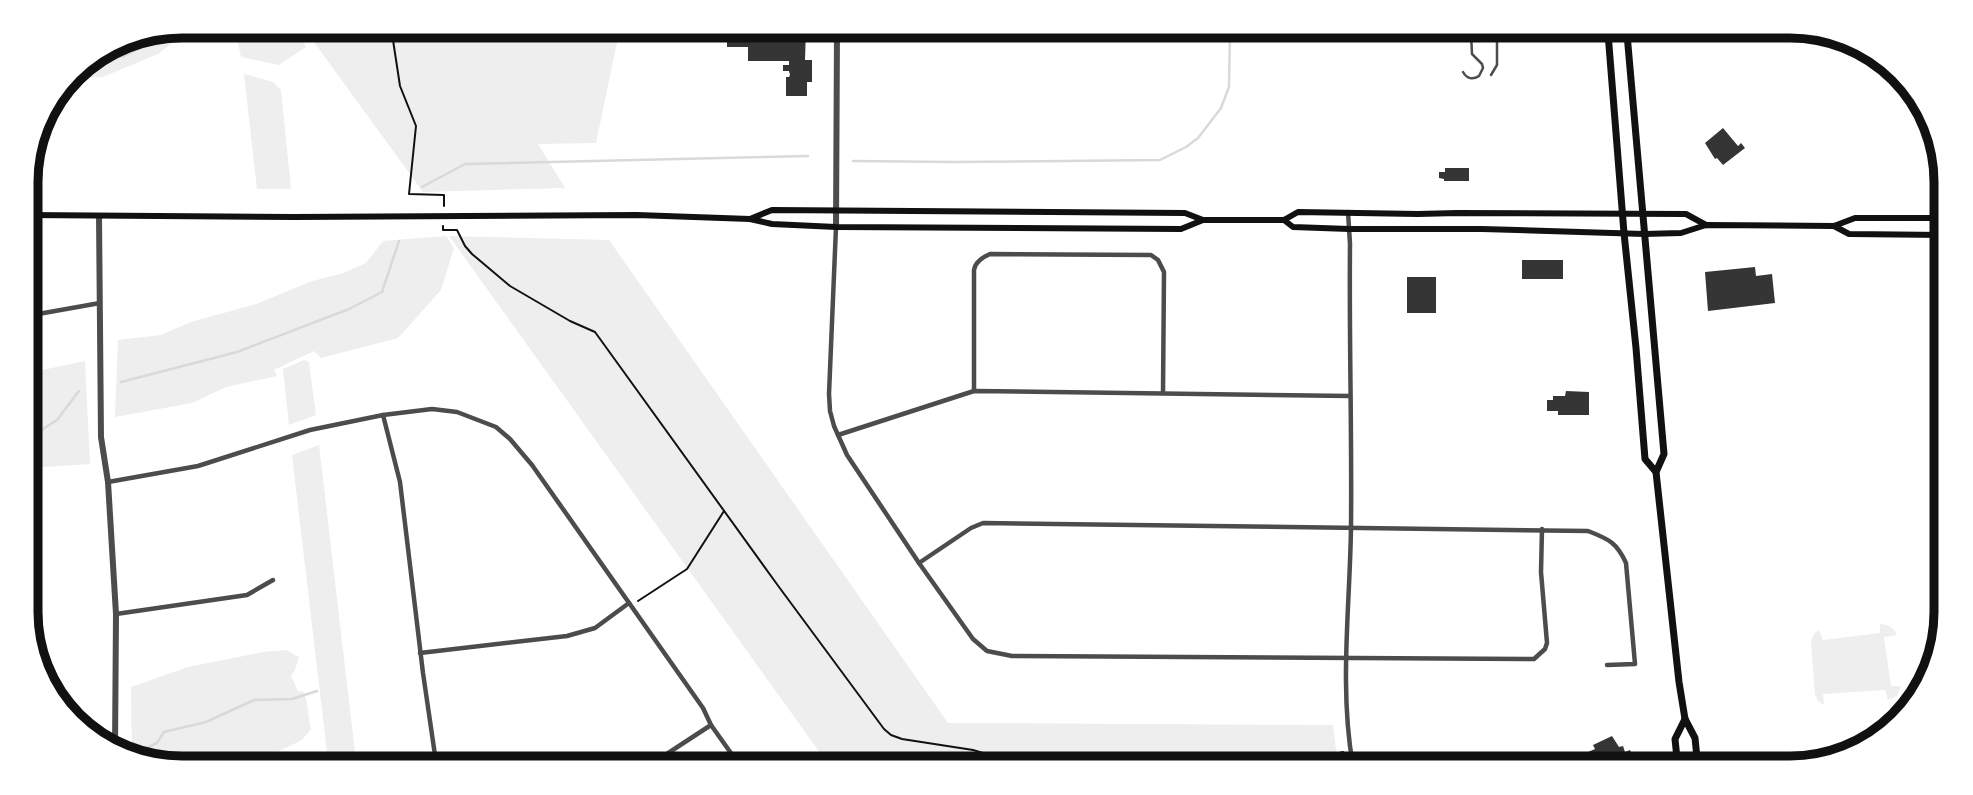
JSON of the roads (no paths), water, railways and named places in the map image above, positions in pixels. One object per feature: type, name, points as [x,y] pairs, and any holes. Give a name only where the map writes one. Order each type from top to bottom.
[{"type":"main road","points":[[1608,38],[1645,459],[1656,472]]},
{"type":"main road","points":[[1627,38],[1664,454],[1656,472],[1685,719],[1695,738],[1697,756]]},
{"type":"main road","points":[[750,219],[772,210],[1185,213],[1203,220],[1284,220],[1298,212],[1686,214],[1706,225]]},
{"type":"main road","points":[[39,215],[637,215],[750,219],[772,224],[836,227],[1181,229],[1203,220]]},
{"type":"main road","points":[[1284,220],[1293,227],[1644,234],[1681,233],[1706,225],[1834,226],[1855,218],[1934,218]]},
{"type":"main road","points":[[1834,226],[1849,234],[1934,234]]},
{"type":"main road","points":[[1677,756],[1675,739],[1685,719]]},
{"type":"street","points":[[837,39],[836,227],[829,394],[831,411],[847,455],[962,624],[987,650],[1012,656],[1534,659],[1545,649],[1547,643],[1541,572],[1542,530]]},
{"type":"street","points":[[1348,212],[1351,527],[1347,658],[1351,756]]},
{"type":"street","points":[[99,216],[101,437],[108,482],[116,614],[115,740]]},
{"type":"street","points":[[974,391],[974,270],[981,258],[990,254],[1150,255],[1158,260],[1164,272],[1163,393]]},
{"type":"street","points":[[39,314],[100,303]]},
{"type":"street","points":[[838,435],[974,391],[1350,396]]},
{"type":"street","points":[[108,482],[198,466],[310,430],[383,415],[432,409],[457,412],[496,427],[532,465],[703,708],[711,725],[733,756]]},
{"type":"street","points":[[383,415],[400,482],[435,756]]},
{"type":"street","points":[[919,563],[971,528],[983,523],[1588,531],[1607,538],[1620,549],[1626,563],[1634,664],[1607,665]]},
{"type":"street","points":[[116,614],[247,595],[273,580]]},
{"type":"street","points":[[420,653],[567,636],[595,628],[629,603]]},
{"type":"street","points":[[664,756],[711,725]]},
{"type":"lane","points":[[1463,72],[1473,79],[1482,71],[1482,64],[1472,54],[1471,38]]},
{"type":"lane","points":[[1491,75],[1497,65],[1497,38]]},
{"type":"waterway","points":[[853,161],[1160,160],[1198,138],[1221,108],[1229,87],[1230,38]]},
{"type":"waterway","points":[[108,60],[124,56],[154,41]]},
{"type":"waterway","points":[[422,187],[465,164],[808,156]]},
{"type":"waterway","points":[[121,382],[237,352],[349,309],[382,292],[399,241]]},
{"type":"waterway","points":[[38,434],[57,420],[79,391]]},
{"type":"waterway","points":[[141,751],[157,743],[164,732],[206,722],[254,700],[292,699],[317,691]]}]
